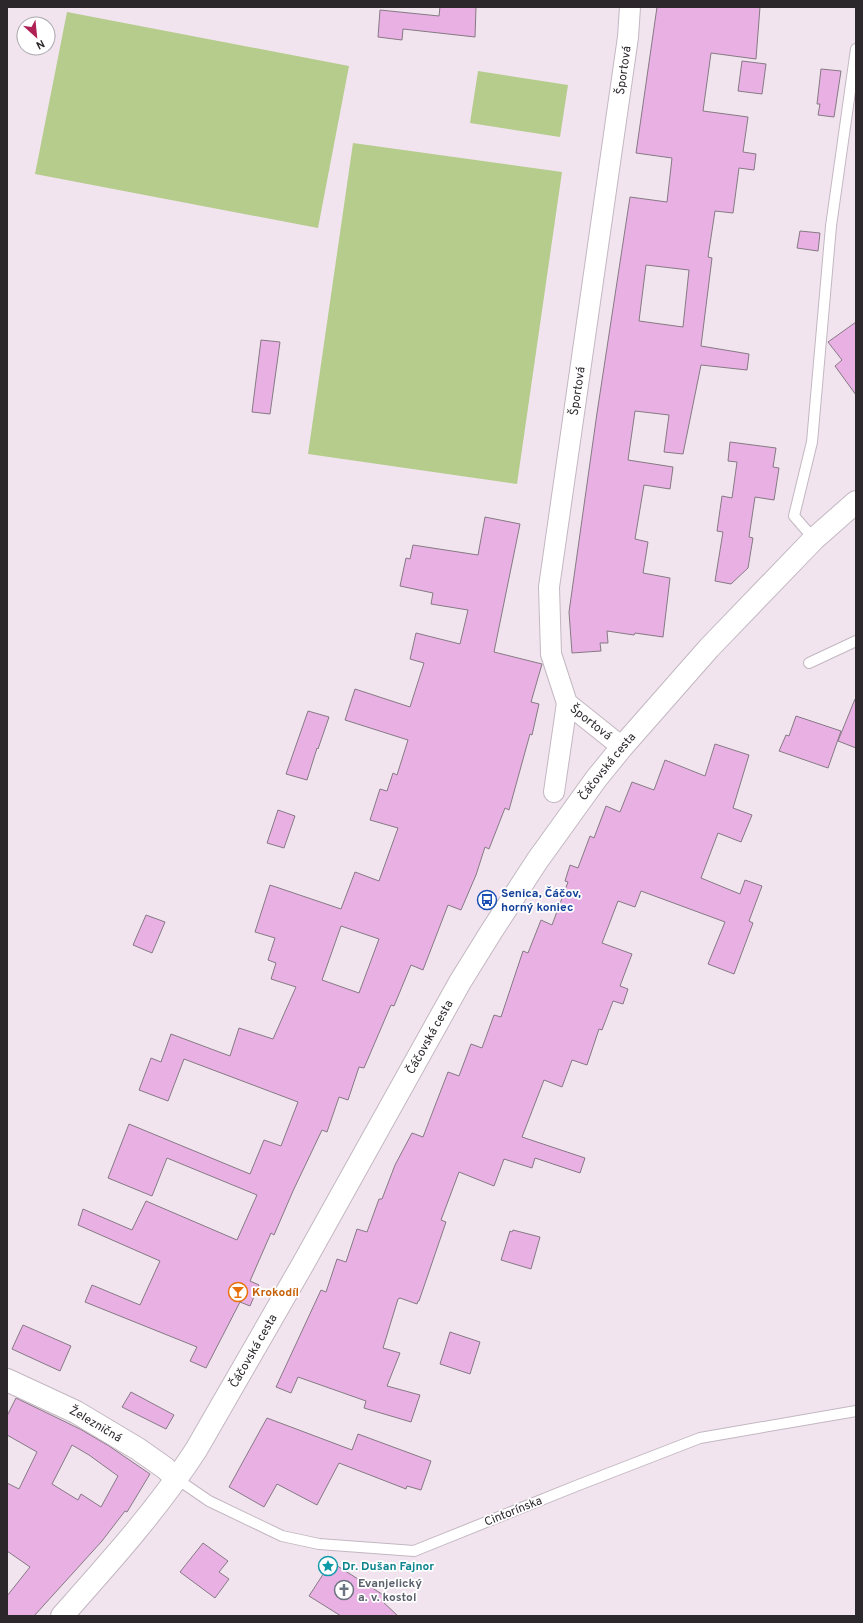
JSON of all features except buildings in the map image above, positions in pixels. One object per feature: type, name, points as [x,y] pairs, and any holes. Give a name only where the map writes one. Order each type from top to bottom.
[{"type":"main road","name":"Čáčovská cesta","points":[[62,1616],[112,1560],[177,1479],[196,1450],[307,1257],[460,982],[537,861],[596,779],[622,747],[709,648],[814,539],[856,502]]},
{"type":"main road","name":"Železničná","points":[[7,1380],[76,1412],[138,1449],[166,1468],[177,1479]]},
{"type":"street","name":"Športová","points":[[622,747],[567,703],[551,654],[550,587],[623,74],[630,7]]},
{"type":"street","points":[[554,792],[567,703]]},
{"type":"lane","points":[[814,539],[794,516],[812,442],[831,226],[856,49]]},
{"type":"lane","points":[[809,663],[856,641]]},
{"type":"lane","name":"Cintorínska","points":[[177,1479],[209,1501],[282,1536],[319,1544],[414,1551],[700,1438],[856,1411]]},
{"type":"green space","points":[[67,12],[349,66],[318,228],[35,174]]},
{"type":"green space","points":[[478,71],[568,85],[560,137],[470,123]]},
{"type":"green space","points":[[353,143],[562,172],[517,484],[308,454]]},
{"type":"place","name":"Senica, Čáčov, horný koniec","points":[[487,900]]},
{"type":"place","name":"Krokodíl","points":[[238,1292]]},
{"type":"place","name":"Dr. Dušan Fajnor","points":[[328,1566]]},
{"type":"place","name":"Evanjelický a. v. kostol","points":[[344,1590]]}]
